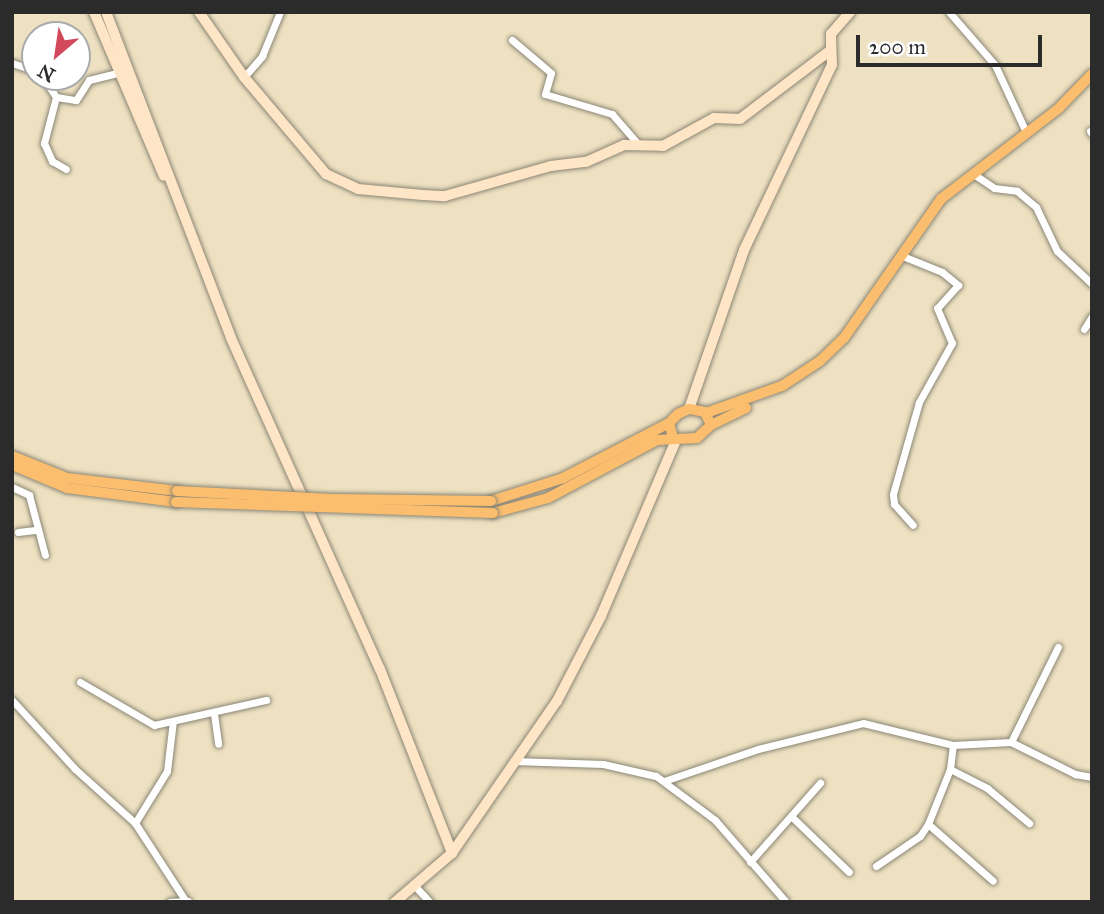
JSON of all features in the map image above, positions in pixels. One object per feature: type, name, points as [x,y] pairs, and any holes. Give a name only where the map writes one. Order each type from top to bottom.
[{"type":"main road","points":[[12,456],[68,478],[177,496],[491,501],[563,478],[699,410],[782,386],[820,361],[844,338],[941,199],[1059,108],[1092,74]]},
{"type":"main road","points":[[12,465],[67,488],[177,496],[492,513],[548,498],[638,448],[674,439],[692,440],[711,425],[785,392],[826,366],[848,342],[945,202],[975,175],[1065,110],[1092,83]]},
{"type":"main road","points":[[699,410],[711,425]]},
{"type":"main road","points":[[670,423],[674,439]]},
{"type":"street","points":[[94,12],[117,73],[201,259]]},
{"type":"street","points":[[106,12],[218,301],[325,555],[380,669],[452,853]]},
{"type":"street","points":[[199,12],[244,77],[314,164],[347,186],[372,191],[444,196],[551,166],[586,162],[637,143],[663,146],[714,118],[740,119],[831,50],[831,34],[849,12]]},
{"type":"street","points":[[244,77],[262,56],[281,12]]},
{"type":"street","points":[[949,12],[995,65],[1026,132]]},
{"type":"street","points":[[699,410],[697,383],[744,250],[832,65],[831,34]]},
{"type":"street","points":[[512,40],[551,73],[545,94],[612,114],[637,143]]},
{"type":"street","points":[[56,97],[76,100],[89,80],[117,73]]},
{"type":"street","points":[[52,91],[56,97],[44,143],[52,161],[66,169]]},
{"type":"street","points":[[975,175],[994,188],[1017,191],[1036,207],[1057,251],[1092,284]]},
{"type":"street","points":[[905,257],[942,272],[958,285],[937,308],[938,319],[952,343],[919,402],[893,494],[894,503],[912,525]]},
{"type":"street","points":[[1084,329],[1092,316]]},
{"type":"street","points":[[395,902],[452,853],[580,660],[674,439]]},
{"type":"street","points":[[670,452],[692,440]]},
{"type":"street","points":[[12,488],[29,495],[35,530],[45,555]]},
{"type":"street","points":[[18,532],[35,530]]},
{"type":"street","points":[[1011,742],[1058,647]]},
{"type":"street","points":[[80,682],[146,723],[214,714],[266,700]]},
{"type":"street","points":[[12,700],[84,779],[135,823],[187,901]]},
{"type":"street","points":[[214,714],[218,744]]},
{"type":"street","points":[[135,823],[167,771],[173,721]]},
{"type":"street","points":[[664,781],[845,725],[882,726],[953,745],[1011,742],[1075,774],[1092,777]]},
{"type":"street","points":[[876,866],[920,835],[928,824],[950,769],[953,745]]},
{"type":"street","points":[[514,761],[603,764],[664,781],[715,820],[786,902]]},
{"type":"street","points":[[950,769],[987,788],[1029,823]]},
{"type":"street","points":[[750,862],[820,783]]},
{"type":"street","points":[[792,817],[849,872]]},
{"type":"street","points":[[928,824],[993,881]]},
{"type":"street","points":[[413,884],[430,902]]},
{"type":"street","points":[[170,902],[187,901]]}]
